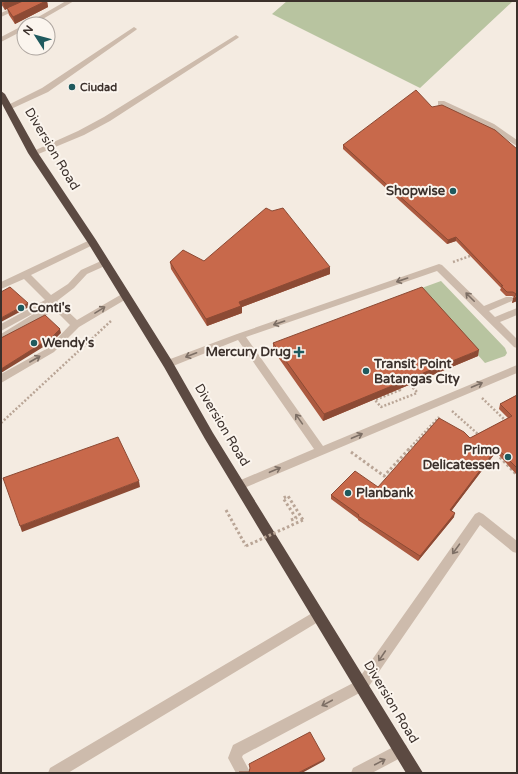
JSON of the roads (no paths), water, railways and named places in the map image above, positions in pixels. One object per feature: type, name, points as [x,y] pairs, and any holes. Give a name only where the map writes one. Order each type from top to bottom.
[{"type":"highway","name":"Diversion Road","points":[[1,94],[33,153],[92,242],[168,364],[209,436],[415,773]]},
{"type":"street","points":[[1,15],[32,1]]},
{"type":"street","points":[[52,1],[62,5]]},
{"type":"street","points":[[43,16],[71,1]]},
{"type":"street","points":[[8,107],[45,90],[134,29]]},
{"type":"street","points":[[1,40],[16,32]]},
{"type":"street","points":[[33,153],[81,133],[107,119],[236,37]]},
{"type":"street","points":[[441,103],[491,126],[517,144]]},
{"type":"street","points":[[1,286],[92,242]]},
{"type":"street","points":[[1,339],[53,302],[84,272],[104,262]]},
{"type":"street","points":[[168,364],[240,336],[439,267],[517,345]]},
{"type":"street","points":[[24,274],[76,325]]},
{"type":"street","points":[[1,379],[51,350],[76,325],[104,307],[125,296]]},
{"type":"street","points":[[483,310],[509,299]]},
{"type":"street","points":[[1,328],[53,302]]},
{"type":"street","points":[[494,321],[517,311]]},
{"type":"street","points":[[240,336],[321,451]]},
{"type":"street","points":[[240,485],[517,369]]},
{"type":"street","points":[[242,770],[235,758],[238,750],[362,685],[426,590],[479,517],[517,548]]},
{"type":"street","points":[[56,773],[319,615]]},
{"type":"street","points":[[358,773],[401,750]]},
{"type":"place","name":"Ciudad","points":[[72,87]]},
{"type":"place","name":"Shopwise","points":[[453,191]]},
{"type":"place","name":"Conti's","points":[[21,308]]},
{"type":"place","name":"Wendy's","points":[[34,343]]},
{"type":"place","name":"Mercury Drug","points":[[299,352]]},
{"type":"place","name":"Transit Point Batangas City","points":[[366,371]]},
{"type":"place","name":"Primo Delicatessen","points":[[508,457]]},
{"type":"place","name":"Planbank","points":[[348,493]]}]
